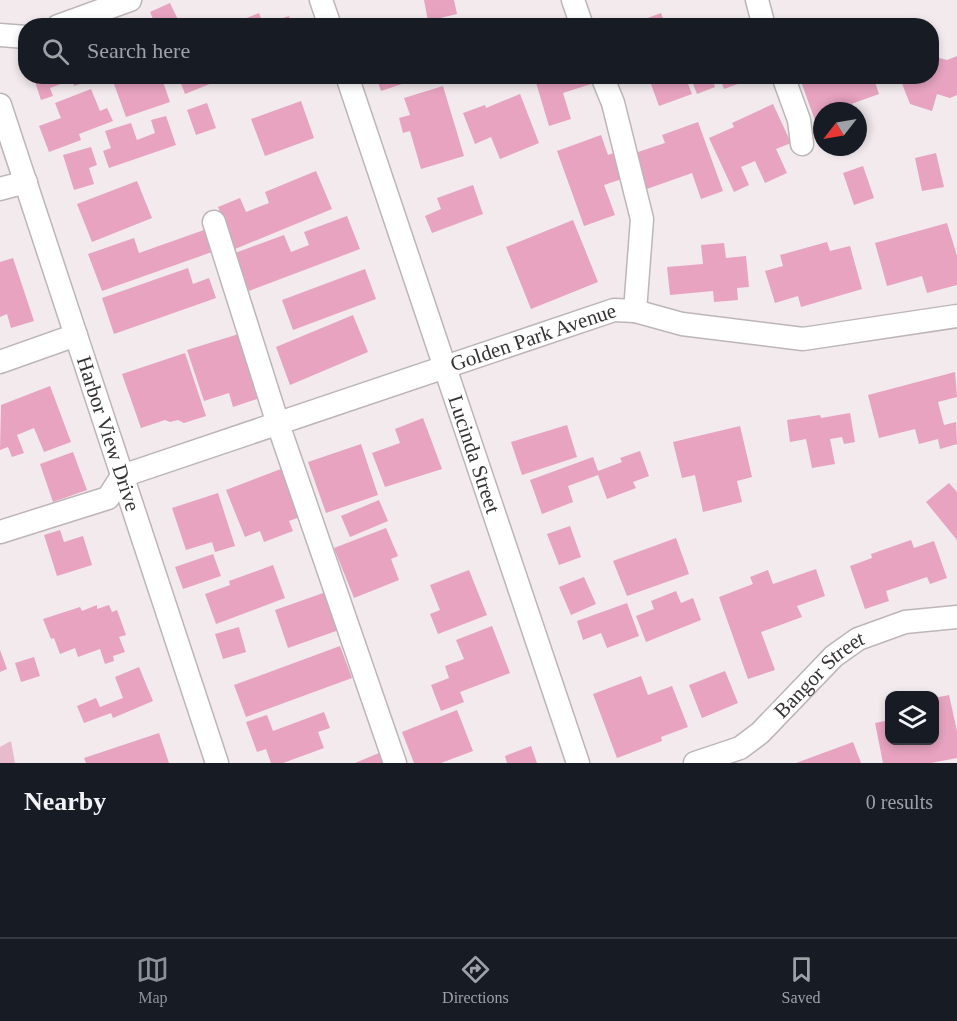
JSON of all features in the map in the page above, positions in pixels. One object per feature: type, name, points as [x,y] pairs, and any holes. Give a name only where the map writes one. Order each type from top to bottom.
[{"type":"street","points":[[80,18],[130,0]]},
{"type":"street","points":[[321,0],[327,18]]},
{"type":"street","points":[[573,0],[579,18]]},
{"type":"street","points":[[757,0],[762,18]]},
{"type":"street","points":[[0,35],[18,36]]},
{"type":"street","name":"Lucinda Street","points":[[350,84],[578,763]]},
{"type":"street","points":[[605,84],[613,103],[642,219],[635,311]]},
{"type":"street","points":[[786,84],[798,120],[802,144]]},
{"type":"street","name":"Harbor View Drive","points":[[0,105],[217,763]]},
{"type":"street","points":[[0,189],[26,182]]},
{"type":"street","points":[[214,222],[278,424],[395,763]]},
{"type":"street","name":"Golden Park Avenue","points":[[122,476],[614,310],[635,311],[682,324],[803,339],[957,316]]},
{"type":"street","points":[[0,362],[76,335]]},
{"type":"street","points":[[0,532],[108,498],[122,476]]},
{"type":"street","name":"Bangor Street","points":[[695,763],[742,756],[760,733],[834,656],[858,639],[905,622],[957,617]]},
{"type":"shaded area","points":[[11,741],[15,763],[0,763],[0,747]]},
{"type":"building","points":[[424,0],[454,0],[457,14],[427,18]]},
{"type":"building","points":[[170,3],[177,18],[153,18],[150,12]]},
{"type":"building","points":[[259,13],[261,18],[246,18]]},
{"type":"building","points":[[661,13],[663,18],[648,18]]},
{"type":"building","points":[[957,56],[957,95],[950,98],[937,94],[932,111],[910,104],[902,84],[939,84],[939,58],[947,60]]},
{"type":"building","points":[[36,84],[61,84],[50,88],[53,96],[41,100]]},
{"type":"building","points":[[114,84],[164,84],[170,102],[126,117]]},
{"type":"building","points":[[181,84],[210,84],[185,94]]},
{"type":"building","points":[[379,84],[402,84],[381,91]]},
{"type":"building","points":[[536,84],[591,84],[563,93],[571,119],[549,126]]},
{"type":"building","points":[[651,84],[688,84],[692,94],[659,106]]},
{"type":"building","points":[[693,84],[714,84],[715,87],[697,94]]},
{"type":"building","points":[[722,84],[738,84],[724,89]]},
{"type":"building","points":[[802,84],[876,84],[879,94],[857,102],[813,102],[813,115]]},
{"type":"building","points":[[443,86],[464,156],[421,169],[410,131],[403,133],[399,118],[410,115],[404,98]]},
{"type":"building","points":[[91,89],[100,111],[107,108],[113,121],[79,134],[81,140],[49,152],[39,126],[61,118],[55,103]]},
{"type":"building","points":[[520,94],[539,143],[500,159],[491,137],[475,144],[463,113],[485,105],[486,108]]},
{"type":"building","points":[[301,101],[314,138],[265,156],[251,119]]},
{"type":"building","points":[[207,103],[216,128],[196,135],[187,110]]},
{"type":"building","points":[[773,104],[791,143],[776,149],[787,173],[765,183],[755,161],[741,167],[749,185],[734,192],[709,138],[734,127],[732,123]]},
{"type":"building","points":[[166,116],[176,145],[109,168],[103,151],[111,148],[105,131],[131,123],[137,140],[155,133],[151,120]]},
{"type":"building","points":[[698,122],[723,191],[701,199],[692,173],[644,190],[632,154],[665,143],[662,135]]},
{"type":"building","points":[[601,135],[608,155],[616,152],[625,178],[604,185],[615,215],[584,226],[557,151]]},
{"type":"building","points":[[91,147],[97,165],[89,168],[94,184],[74,190],[63,155]]},
{"type":"building","points":[[936,153],[944,187],[922,191],[915,158]]},
{"type":"building","points":[[863,166],[874,198],[854,205],[843,173]]},
{"type":"building","points":[[316,171],[332,209],[235,249],[218,207],[240,198],[246,212],[269,203],[265,192]]},
{"type":"building","points":[[137,181],[152,218],[92,242],[77,204]]},
{"type":"building","points":[[473,185],[483,214],[432,233],[425,216],[441,209],[437,198]]},
{"type":"building","points":[[347,216],[360,249],[249,291],[235,253],[284,235],[291,252],[309,245],[304,232]]},
{"type":"building","points":[[573,220],[598,282],[531,309],[506,247]]},
{"type":"building","points":[[947,223],[957,256],[957,285],[927,293],[922,276],[887,286],[875,243]]},
{"type":"building","points":[[204,230],[212,252],[102,291],[88,254],[134,238],[139,253]]},
{"type":"building","points":[[827,242],[830,251],[850,246],[862,289],[801,307],[798,296],[775,303],[765,271],[783,266],[780,255]]},
{"type":"building","points":[[724,243],[726,258],[746,256],[749,287],[737,288],[738,300],[714,302],[713,291],[670,295],[667,267],[703,264],[701,245]]},
{"type":"building","points":[[13,258],[34,321],[11,328],[7,314],[0,317],[0,262]]},
{"type":"building","points":[[188,268],[193,284],[209,278],[216,298],[114,334],[102,298]]},
{"type":"building","points":[[365,269],[376,299],[293,330],[282,300]]},
{"type":"building","points":[[353,315],[368,352],[290,385],[276,347]]},
{"type":"building","points":[[242,333],[263,397],[233,407],[229,393],[204,401],[187,350]]},
{"type":"building","points":[[185,353],[206,416],[184,423],[178,420],[170,422],[165,420],[141,428],[122,374]]},
{"type":"building","points":[[955,372],[957,397],[938,402],[944,425],[956,422],[957,444],[940,449],[938,439],[919,444],[915,429],[879,438],[868,395]]},
{"type":"building","points":[[50,386],[71,442],[44,452],[34,428],[17,435],[24,453],[12,457],[8,447],[0,450],[1,405]]},
{"type":"building","points":[[850,413],[855,442],[844,444],[842,437],[830,439],[835,464],[812,468],[806,439],[790,442],[787,420]]},
{"type":"building","points":[[423,418],[442,469],[385,487],[372,453],[400,443],[395,429]]},
{"type":"building","points":[[567,425],[577,457],[522,475],[511,442]]},
{"type":"building","points":[[740,426],[752,477],[737,481],[742,502],[703,512],[695,475],[682,478],[673,442]]},
{"type":"building","points":[[361,444],[378,495],[326,513],[308,462]]},
{"type":"building","points":[[640,451],[649,476],[633,482],[636,488],[607,499],[598,475],[568,486],[573,502],[542,514],[530,480],[593,457],[598,471],[622,462],[620,458]]},
{"type":"building","points":[[73,452],[87,490],[53,502],[40,464]]},
{"type":"building","points":[[286,467],[305,515],[289,521],[293,531],[264,542],[260,531],[245,537],[226,490]]},
{"type":"building","points":[[949,483],[957,492],[957,540],[926,502]]},
{"type":"building","points":[[218,493],[235,546],[215,552],[212,542],[186,550],[172,508]]},
{"type":"building","points":[[379,500],[388,521],[350,537],[341,516]]},
{"type":"building","points":[[570,526],[581,557],[559,565],[547,534]]},
{"type":"building","points":[[386,528],[398,556],[391,559],[399,580],[354,598],[334,548]]},
{"type":"building","points":[[60,530],[64,542],[83,536],[92,565],[57,576],[44,535]]},
{"type":"building","points":[[676,538],[689,574],[627,596],[613,561]]},
{"type":"building","points":[[911,540],[914,548],[934,541],[947,578],[930,584],[927,577],[886,591],[889,601],[865,609],[850,566],[872,558],[871,554]]},
{"type":"building","points":[[213,554],[221,576],[183,589],[175,567]]},
{"type":"building","points":[[273,565],[285,598],[216,624],[205,594],[230,585],[229,581]]},
{"type":"building","points":[[816,569],[825,596],[797,606],[802,617],[761,632],[775,670],[748,679],[719,597],[753,584],[750,577],[768,570],[773,584]]},
{"type":"building","points":[[469,570],[487,615],[438,634],[430,614],[440,610],[430,585]]},
{"type":"building","points":[[584,577],[596,604],[571,615],[559,587]]},
{"type":"building","points":[[676,591],[681,603],[693,598],[701,620],[646,642],[636,616],[654,609],[651,601]]},
{"type":"building","points":[[326,592],[339,630],[288,648],[275,610]]},
{"type":"building","points":[[627,603],[639,636],[607,648],[601,633],[583,640],[577,621]]},
{"type":"building","points":[[97,605],[97,609],[109,605],[112,612],[117,610],[126,635],[119,637],[125,652],[113,656],[114,661],[105,664],[100,649],[78,657],[75,648],[60,654],[43,619],[80,607],[82,611]]},
{"type":"building","points":[[492,626],[510,673],[460,692],[464,702],[441,711],[431,685],[449,678],[445,666],[464,659],[456,640]]},
{"type":"building","points":[[239,627],[246,652],[223,659],[215,634]]},
{"type":"building","points":[[340,646],[352,678],[246,717],[234,685]]},
{"type":"building","points":[[0,650],[7,669],[0,672]]},
{"type":"building","points":[[34,657],[40,676],[21,682],[15,663]]},
{"type":"building","points":[[139,667],[153,701],[113,718],[111,713],[84,723],[77,706],[96,698],[100,707],[123,698],[115,677]]},
{"type":"building","points":[[725,671],[738,703],[702,718],[689,685]]},
{"type":"building","points":[[641,676],[648,695],[672,686],[688,727],[661,737],[662,741],[617,758],[593,694]]},
{"type":"building","points":[[949,695],[957,731],[957,758],[931,763],[883,763],[875,723],[885,721],[885,745],[939,745],[939,697]]},
{"type":"building","points":[[457,710],[473,751],[441,763],[414,763],[402,732]]},
{"type":"building","points":[[324,712],[330,728],[318,732],[324,748],[283,763],[271,763],[266,749],[257,752],[246,722],[267,715],[273,731]]},
{"type":"building","points":[[159,733],[169,763],[86,763],[84,758]]},
{"type":"building","points":[[853,742],[861,763],[796,763]]},
{"type":"building","points":[[531,746],[537,763],[507,763],[505,756]]},
{"type":"building","points":[[379,753],[383,763],[355,763]]}]
